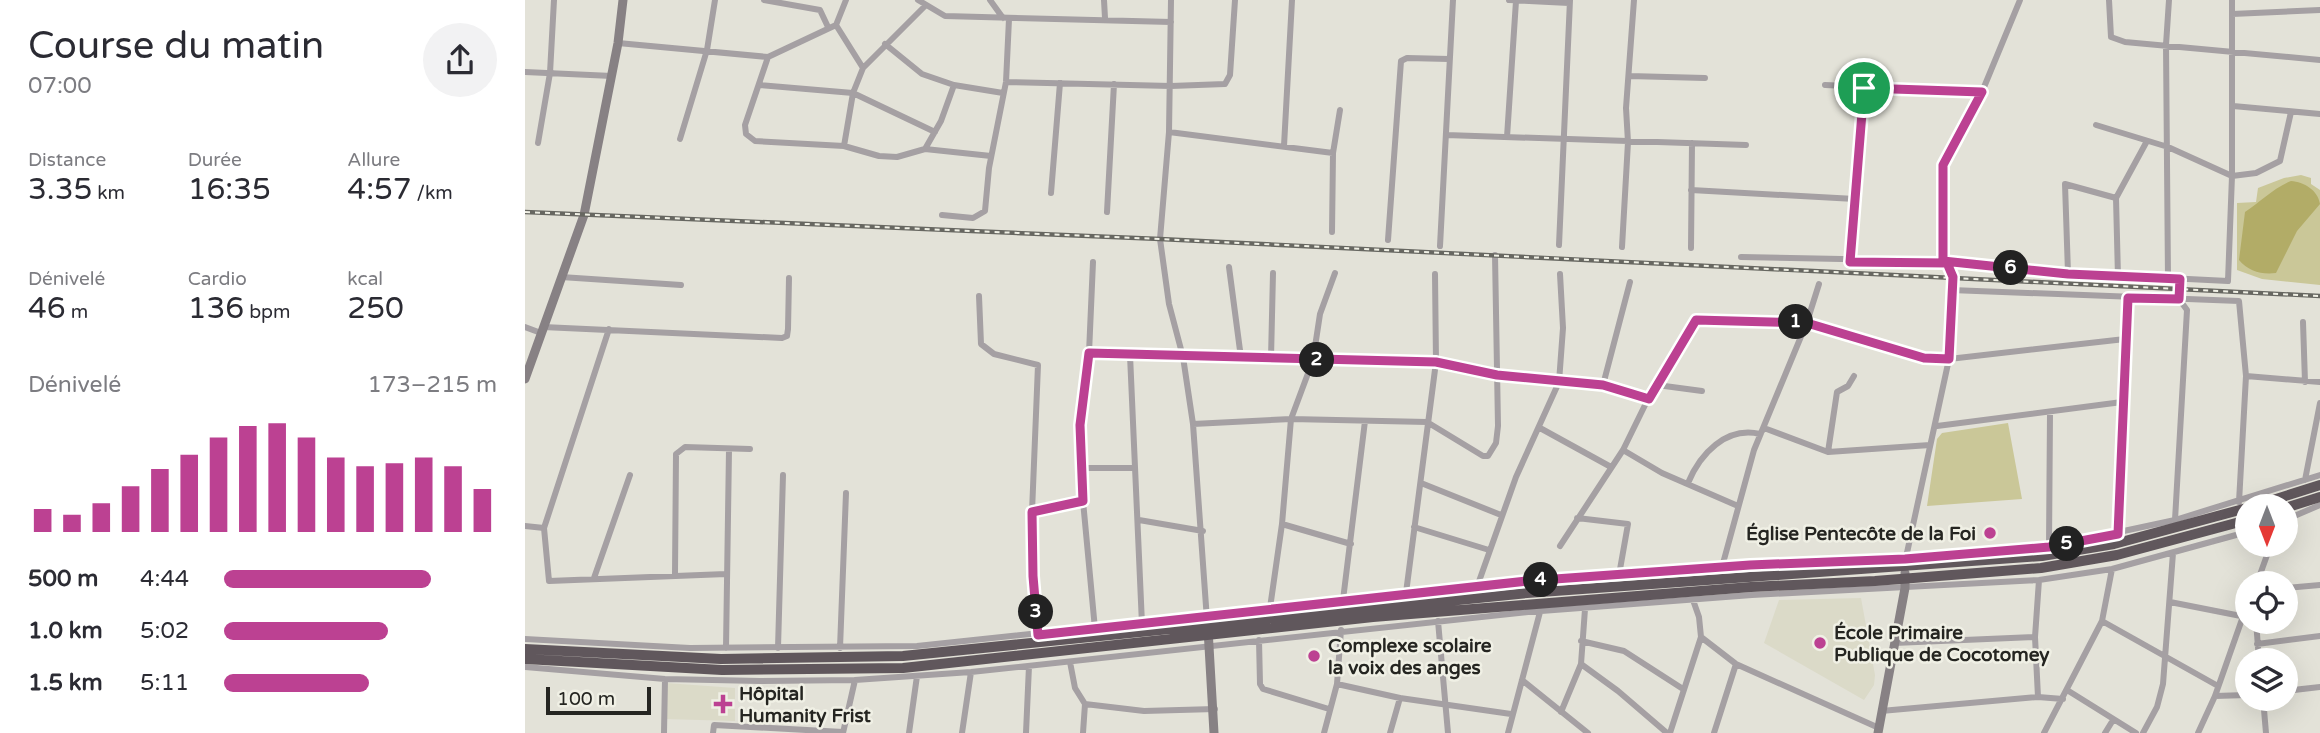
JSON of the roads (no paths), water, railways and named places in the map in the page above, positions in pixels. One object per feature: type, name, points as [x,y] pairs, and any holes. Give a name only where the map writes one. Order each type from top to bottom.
[{"type":"highway","points":[[2292,494],[2320,485]]},
{"type":"highway","points":[[2298,504],[2320,497]]},
{"type":"highway","points":[[525,659],[675,669],[853,670],[1020,657],[1209,630],[1527,593],[1905,563],[2042,556],[2113,544],[2235,507]]},
{"type":"highway","points":[[525,649],[677,658],[854,658],[1007,648],[1751,587],[1905,584],[2054,566],[2117,555],[2235,523]]},
{"type":"street","points":[[538,143],[550,73],[554,0]]},
{"type":"street","points":[[525,379],[584,215],[618,43],[623,0]]},
{"type":"street","points":[[680,139],[707,50],[715,0]]},
{"type":"street","points":[[764,0],[820,10],[863,68]]},
{"type":"street","points":[[618,43],[768,57],[832,26],[846,0]]},
{"type":"street","points":[[918,0],[944,16],[1006,19],[1105,18],[1171,22]]},
{"type":"street","points":[[942,215],[973,218],[985,211],[991,156],[1006,82],[1006,19],[990,0]]},
{"type":"street","points":[[1104,0],[1105,18]]},
{"type":"street","points":[[1171,0],[1169,132],[1160,239],[1169,304],[1183,357],[1193,424],[1203,531],[1215,709],[1214,733]]},
{"type":"street","points":[[1006,82],[1171,86],[1224,84],[1229,80],[1235,0]]},
{"type":"street","points":[[1284,146],[1292,0]]},
{"type":"street","points":[[1440,246],[1453,0]]},
{"type":"street","points":[[1509,0],[1569,1],[1566,137],[1559,245]]},
{"type":"street","points":[[1622,247],[1628,142],[1626,108],[1634,0]]},
{"type":"street","points":[[1701,637],[1736,664],[1878,731],[1905,584],[1905,563],[1930,445],[1937,426],[1949,359],[1953,277],[1945,262],[1943,165],[1982,92],[2020,0]]},
{"type":"street","points":[[2109,0],[2111,37],[2125,42],[2320,60]]},
{"type":"street","points":[[2168,279],[2166,45],[2169,0]]},
{"type":"street","points":[[1741,257],[1850,262],[1945,262],[2068,274],[2228,281],[2234,52],[2232,0]]},
{"type":"street","points":[[1507,137],[1516,1]]},
{"type":"street","points":[[843,146],[853,93],[863,68],[925,6]]},
{"type":"street","points":[[2232,14],[2320,10]]},
{"type":"street","points":[[885,44],[922,75],[954,85],[1003,93]]},
{"type":"street","points":[[768,57],[745,125],[749,138],[843,146],[847,150],[879,156],[897,157],[925,149],[991,156]]},
{"type":"street","points":[[1388,240],[1401,61],[1407,58],[1449,59]]},
{"type":"street","points":[[525,72],[612,76]]},
{"type":"street","points":[[1629,76],[1705,78]]},
{"type":"street","points":[[1051,193],[1060,83]]},
{"type":"street","points":[[1107,212],[1114,84]]},
{"type":"street","points":[[760,85],[853,93],[935,131]]},
{"type":"street","points":[[925,149],[954,85]]},
{"type":"street","points":[[1825,85],[1982,92]]},
{"type":"street","points":[[1850,262],[1864,88]]},
{"type":"street","points":[[2232,106],[2320,114]]},
{"type":"street","points":[[1332,232],[1333,153],[1341,110]]},
{"type":"street","points":[[2096,125],[2168,147],[2232,176],[2256,173],[2280,161],[2291,112]]},
{"type":"street","points":[[1169,132],[1333,153]]},
{"type":"street","points":[[1446,135],[1746,145]]},
{"type":"street","points":[[2118,277],[2116,198],[2147,141]]},
{"type":"street","points":[[1691,248],[1692,143]]},
{"type":"street","points":[[2068,274],[2065,184],[2116,198]]},
{"type":"street","points":[[1691,190],[1855,199]]},
{"type":"street","points":[[1193,424],[1291,419],[1427,422],[1483,456],[1488,456],[1496,443],[1495,255]]},
{"type":"street","points":[[1094,262],[1089,353],[1080,425],[1083,501],[1095,629]]},
{"type":"street","points":[[1229,267],[1241,358]]},
{"type":"street","points":[[1271,358],[1273,273]]},
{"type":"street","points":[[1270,608],[1282,524],[1291,419],[1313,360],[1320,314],[1335,273]]},
{"type":"street","points":[[1406,593],[1436,362],[1435,274]]},
{"type":"street","points":[[1477,587],[1501,515],[1559,382],[1563,328],[1560,274]]},
{"type":"street","points":[[561,277],[681,285]]},
{"type":"street","points":[[525,327],[542,330],[609,330],[782,338],[787,335],[788,329],[789,278]]},
{"type":"street","points":[[2175,520],[2187,310],[2179,299],[2180,279]]},
{"type":"street","points":[[1603,385],[1630,282]]},
{"type":"street","points":[[1722,567],[1753,450],[1807,323],[1819,284]]},
{"type":"street","points":[[1951,290],[2239,301],[2246,376],[2243,494]]},
{"type":"street","points":[[979,296],[982,344],[994,354],[1038,365],[1032,512],[1033,576],[1038,635]]},
{"type":"street","points":[[2118,534],[2128,298]]},
{"type":"street","points":[[1560,546],[1623,450],[1649,399],[1696,320],[1807,323],[1924,358],[1949,359],[2125,339]]},
{"type":"street","points":[[2303,322],[2305,382]]},
{"type":"street","points":[[609,330],[544,528],[549,581],[726,574]]},
{"type":"street","points":[[1089,353],[1436,362],[1497,375],[1603,385],[1649,399]]},
{"type":"street","points":[[1131,355],[1133,468],[1139,520],[1142,624]]},
{"type":"street","points":[[1828,452],[1837,392],[1848,386],[1854,376]]},
{"type":"street","points":[[2246,376],[2320,382]]},
{"type":"street","points":[[1657,385],[1702,391]]},
{"type":"street","points":[[1937,426],[2122,402]]},
{"type":"street","points":[[2305,480],[2320,403]]},
{"type":"street","points":[[2049,547],[2050,413]]},
{"type":"street","points":[[1343,600],[1365,421]]},
{"type":"street","points":[[1540,428],[1611,467]]},
{"type":"street","points":[[1763,428],[1828,452],[1930,445]]},
{"type":"street","points":[[1688,483],[1698,460],[1729,435],[1745,430],[1760,434],[1763,428]]},
{"type":"street","points":[[675,574],[676,454],[685,447],[750,449]]},
{"type":"street","points":[[726,648],[729,450]]},
{"type":"street","points":[[1623,450],[1662,473],[1738,506]]},
{"type":"street","points":[[1081,468],[1133,468]]},
{"type":"street","points":[[594,578],[630,475]]},
{"type":"street","points":[[778,648],[783,475]]},
{"type":"street","points":[[2270,494],[2320,475]]},
{"type":"street","points":[[1421,483],[1501,515]]},
{"type":"street","points":[[840,648],[846,493]]},
{"type":"street","points":[[1032,512],[1083,501]]},
{"type":"street","points":[[2298,514],[2320,505]]},
{"type":"street","points":[[525,667],[665,679],[855,680],[1029,666],[1070,662],[1209,630],[1270,608],[1406,593],[1722,567],[1905,563],[2049,547],[2235,507]]},
{"type":"street","points":[[1577,518],[1628,524],[1619,575]]},
{"type":"street","points":[[1139,520],[1203,531]]},
{"type":"street","points":[[1282,524],[1351,544]]},
{"type":"street","points":[[525,526],[544,528]]},
{"type":"street","points":[[1414,527],[1489,550]]},
{"type":"street","points":[[525,639],[726,648],[840,648],[917,646],[1142,624],[1209,630],[1259,640],[1585,608],[1905,584],[2039,580],[2112,569],[2235,535]]},
{"type":"street","points":[[2143,733],[2161,696],[2173,553]]},
{"type":"street","points":[[2044,733],[2102,621],[2112,569]]},
{"type":"street","points":[[2038,697],[2035,637],[2039,580]]},
{"type":"street","points":[[2298,587],[2320,585]]},
{"type":"street","points":[[1581,664],[1668,733],[1701,637],[1699,617],[1693,600]]},
{"type":"street","points":[[2170,603],[2235,615]]},
{"type":"street","points":[[1561,712],[1581,664],[1585,608]]},
{"type":"street","points":[[1508,733],[1540,612]]},
{"type":"street","points":[[1438,621],[1448,733]]},
{"type":"street","points":[[2102,621],[2218,686]]},
{"type":"street","points":[[1324,733],[1337,684],[1341,630]]},
{"type":"street","points":[[2198,733],[2215,696],[2235,634]]},
{"type":"street","points":[[2257,634],[2258,648]]},
{"type":"street","points":[[2257,644],[2320,636]]},
{"type":"street","points":[[1894,643],[2035,637]]},
{"type":"street","points":[[1259,640],[1263,689],[1329,709]]},
{"type":"street","points":[[1581,641],[1624,651],[1683,689]]},
{"type":"street","points":[[1070,662],[1075,688],[1085,704],[1083,733]]},
{"type":"street","points":[[1714,733],[1736,664]]},
{"type":"street","points":[[1026,733],[1029,666]]},
{"type":"street","points":[[962,733],[971,671]]},
{"type":"street","points":[[909,733],[917,676]]},
{"type":"street","points":[[664,733],[665,679]]},
{"type":"street","points":[[713,733],[714,725],[843,732],[855,680]]},
{"type":"street","points":[[1522,680],[1587,733]]},
{"type":"street","points":[[1337,684],[1400,698],[1511,714]]},
{"type":"street","points":[[2298,690],[2320,687]]},
{"type":"street","points":[[2067,690],[2136,733]]},
{"type":"street","points":[[2215,696],[2235,695]]},
{"type":"street","points":[[1881,711],[2038,697],[2063,699]]},
{"type":"street","points":[[1390,733],[1400,698]]},
{"type":"street","points":[[1085,704],[1144,711],[1215,709]]},
{"type":"street","points":[[2264,711],[2266,733]]},
{"type":"street","points":[[2105,733],[2113,720]]},
{"type":"railway","points":[[525,212],[1160,239],[2320,296]]},
{"type":"place","name":"Église Pentecôte de la Foi","points":[[1990,533]]},
{"type":"place","name":"École Primaire Publique de Cocotomey","points":[[1820,643]]},
{"type":"place","name":"Complexe scolaire la voix des anges","points":[[1314,656]]},
{"type":"place","name":"Hôpital Humanity Frist","points":[[723,704]]}]
